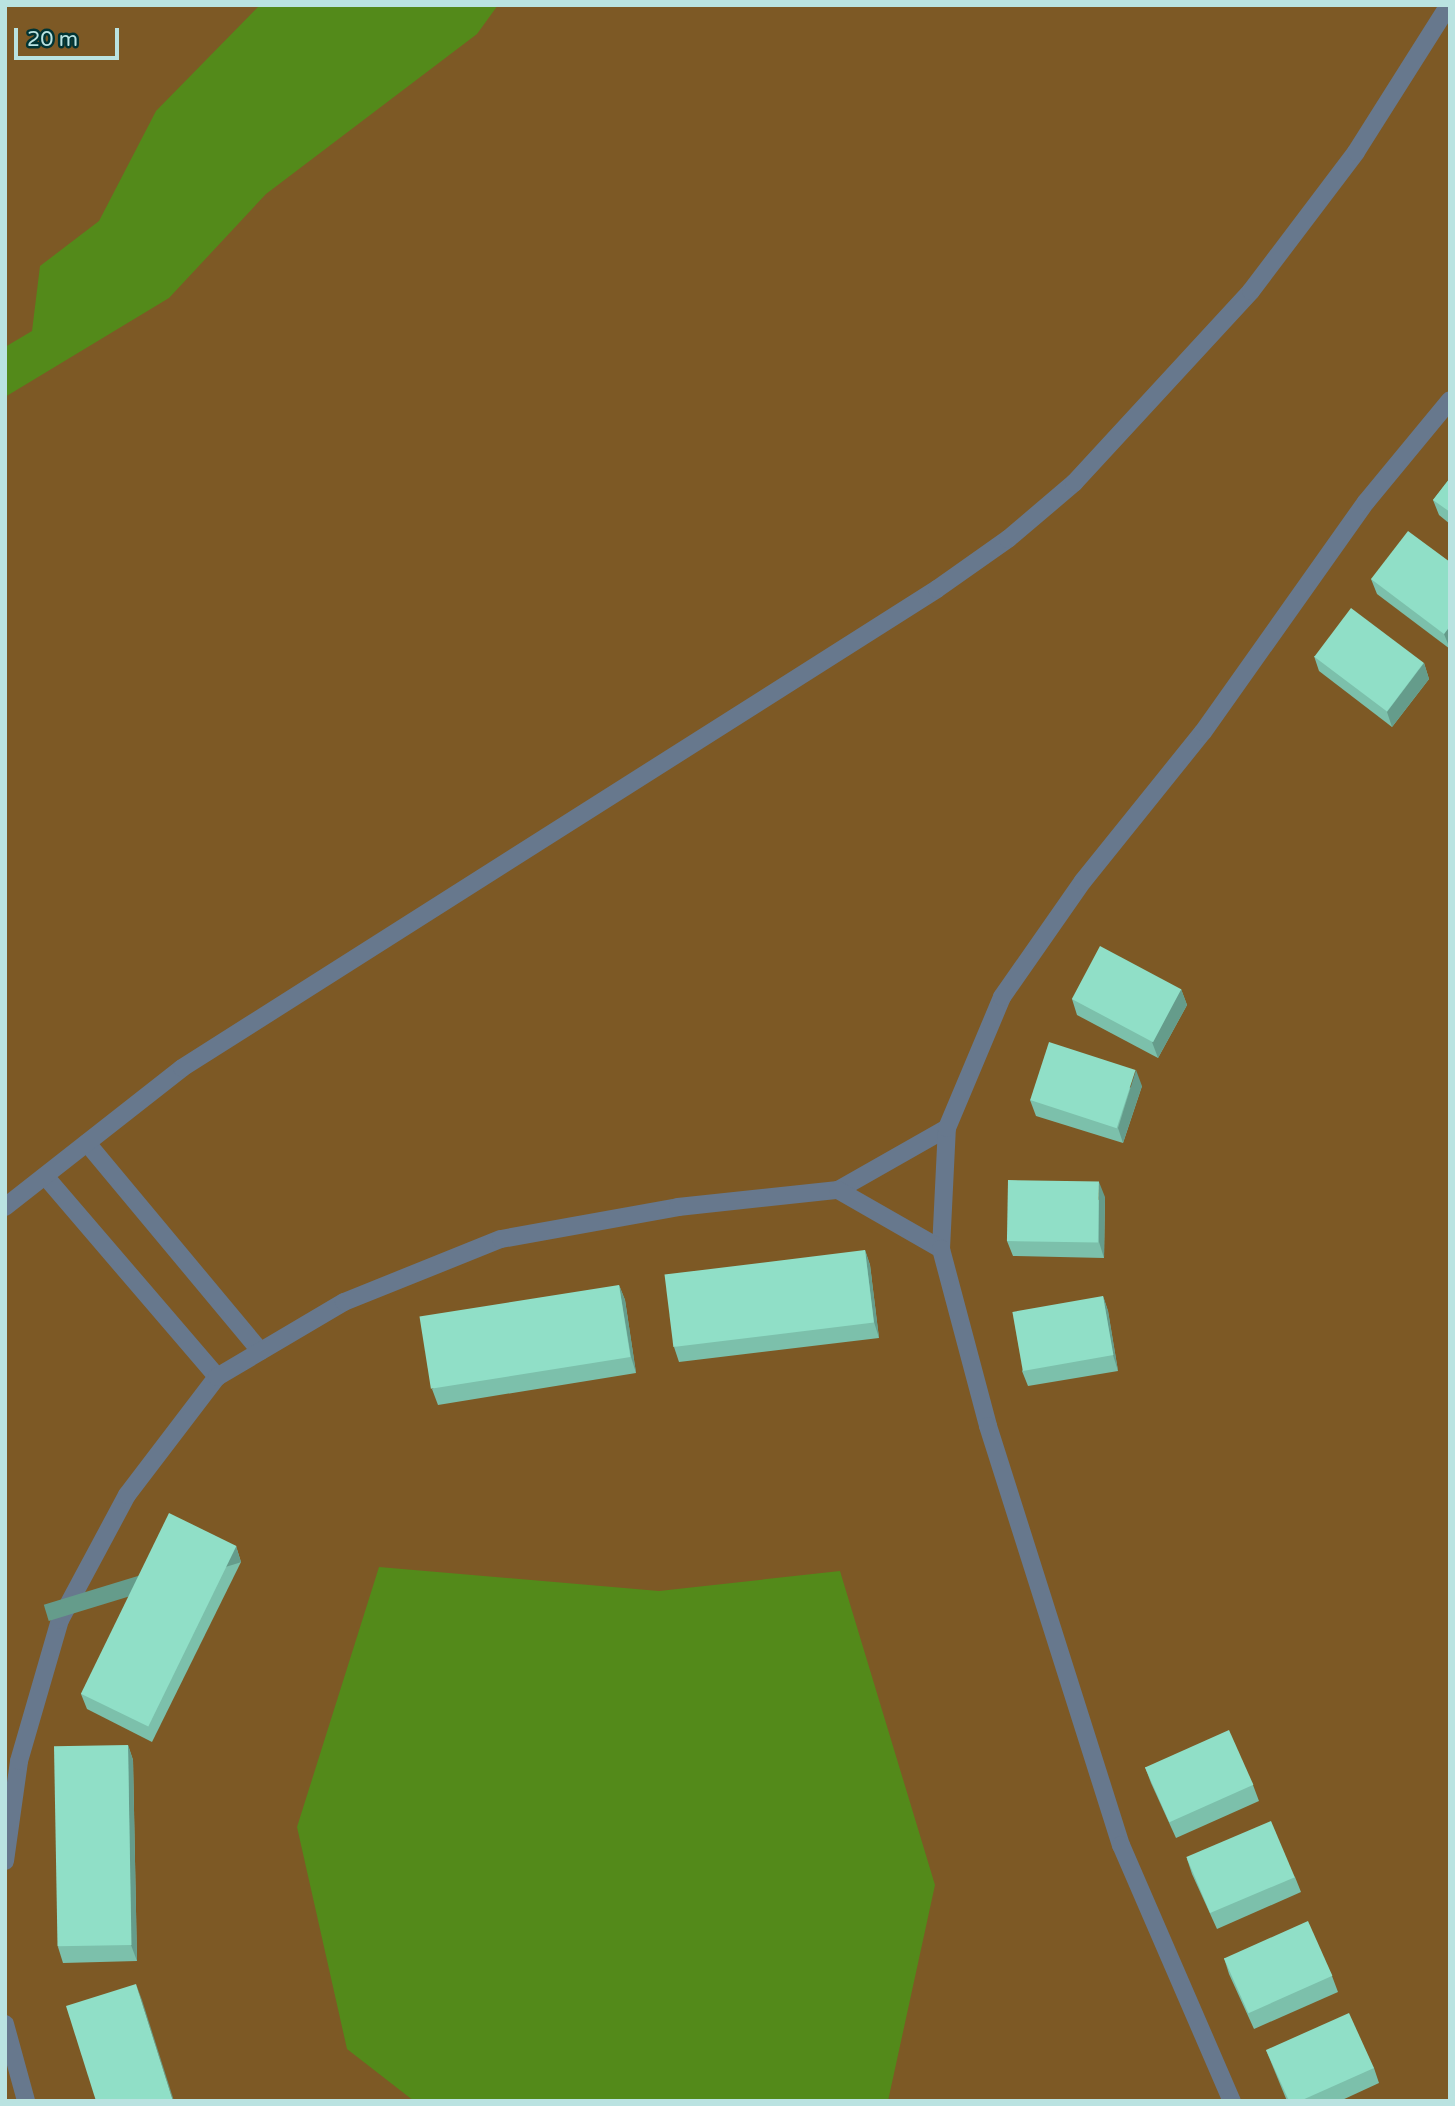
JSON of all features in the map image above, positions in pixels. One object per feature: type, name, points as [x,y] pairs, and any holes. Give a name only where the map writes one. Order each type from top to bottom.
[{"type":"street","points":[[5,1207],[182,1068],[926,596],[1017,531],[1074,483],[1135,421],[1251,291],[1356,152],[1449,5]]},
{"type":"street","points":[[1232,2101],[1121,1844],[988,1426],[941,1249],[947,1128],[1002,997],[1083,881],[1203,732],[1366,502],[1450,400]]},
{"type":"street","points":[[5,1861],[19,1761],[61,1620],[127,1495],[217,1377],[344,1302],[501,1240],[678,1207],[838,1190],[947,1128]]},
{"type":"street","points":[[87,1143],[260,1352]]},
{"type":"street","points":[[44,1176],[217,1377]]},
{"type":"street","points":[[838,1190],[941,1249]]},
{"type":"street","points":[[5,2024],[26,2101]]},
{"type":"shaded area","points":[[5,5],[1450,5],[1450,2101],[5,2101]]},
{"type":"shaded area","points":[[260,5],[498,5],[477,34],[266,194],[169,298],[5,397],[5,347],[32,331],[40,266],[99,221],[156,111]]},
{"type":"shaded area","points":[[379,1567],[659,1591],[840,1571],[935,1885],[888,2101],[414,2101],[347,2049],[297,1827]]},
{"type":"building","points":[[1450,478],[1450,512],[1433,500]]},
{"type":"building","points":[[1408,531],[1450,562],[1450,626],[1444,634],[1371,579]]},
{"type":"building","points":[[1351,608],[1424,663],[1387,711],[1314,657]]},
{"type":"building","points":[[1100,946],[1181,989],[1153,1042],[1072,999]]},
{"type":"building","points":[[1049,1042],[1136,1070],[1117,1128],[1030,1100]]},
{"type":"building","points":[[1008,1180],[1099,1182],[1098,1243],[1007,1241]]},
{"type":"building","points":[[865,1250],[874,1322],[673,1347],[665,1275]]},
{"type":"building","points":[[619,1285],[630,1357],[431,1389],[419,1317]]},
{"type":"building","points":[[1103,1296],[1113,1355],[1023,1371],[1012,1312]]},
{"type":"building","points":[[169,1513],[236,1546],[148,1727],[81,1694]]},
{"type":"building","points":[[1229,1730],[1253,1785],[1169,1822],[1145,1767]]},
{"type":"building","points":[[128,1745],[131,1945],[58,1946],[54,1746]]},
{"type":"building","points":[[1271,1821],[1295,1877],[1210,1913],[1186,1857]]},
{"type":"building","points":[[1308,1921],[1332,1976],[1248,2013],[1224,1958]]},
{"type":"building","points":[[136,1984],[173,2101],[96,2101],[66,2006]]},
{"type":"building","points":[[1349,2013],[1374,2068],[1300,2101],[1289,2101],[1266,2050]]}]
